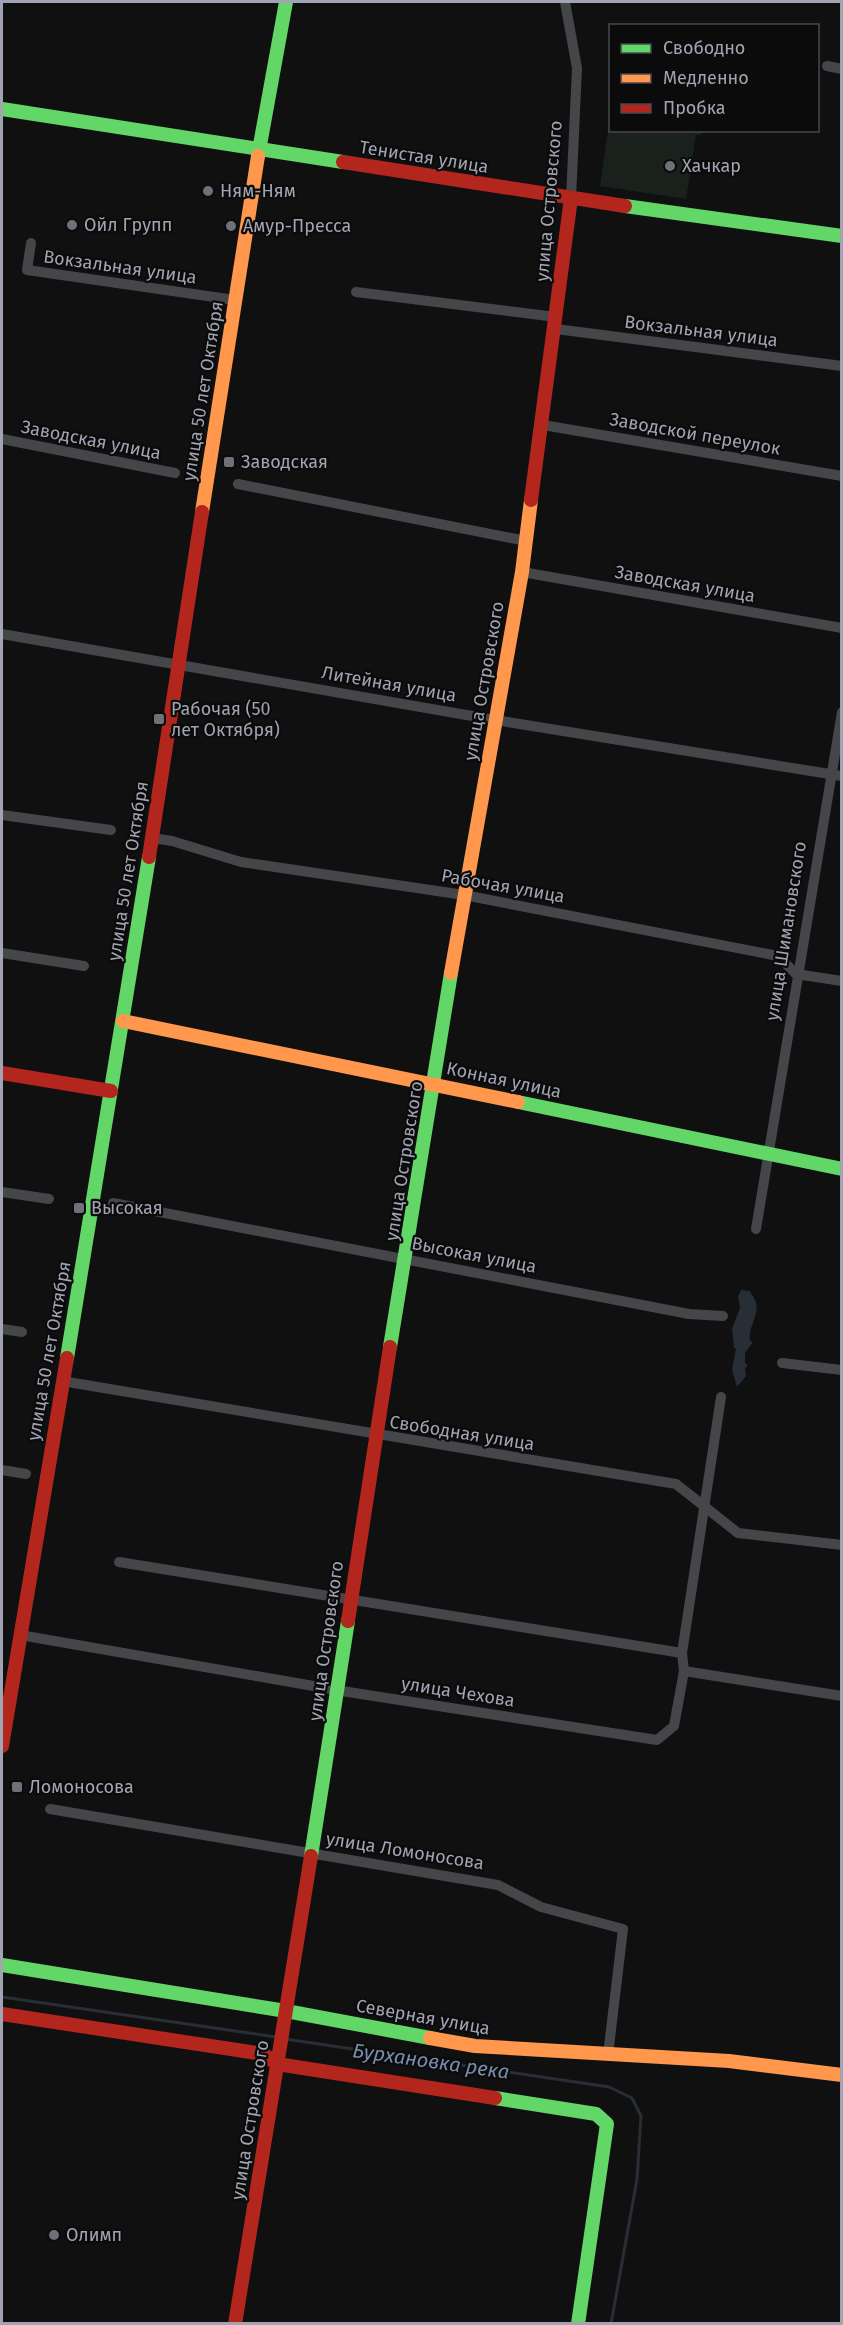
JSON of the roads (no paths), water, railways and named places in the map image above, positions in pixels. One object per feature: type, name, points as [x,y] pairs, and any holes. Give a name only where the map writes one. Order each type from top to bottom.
[{"type":"street","name":"улица 50 лет Октября","points":[[2,1739],[123,1021],[259,149],[286,2]]},
{"type":"street","name":"улица Островского","points":[[235,2324],[338,1690],[376,1435],[464,895],[522,572],[543,425],[571,198],[577,68],[565,2]]},
{"type":"street","points":[[827,66],[842,69]]},
{"type":"street","name":"Тенистая улица","points":[[2,109],[571,198],[842,236]]},
{"type":"street","name":"Вокзальная улица","points":[[31,243],[27,270],[235,300]]},
{"type":"street","name":"Вокзальная улица","points":[[356,292],[842,366]]},
{"type":"street","name":"Заводской переулок","points":[[543,425],[842,476]]},
{"type":"street","name":"Заводская улица","points":[[2,439],[175,473]]},
{"type":"street","points":[[238,484],[526,541]]},
{"type":"street","name":"Заводская улица","points":[[522,572],[842,628]]},
{"type":"street","name":"Литейная улица","points":[[2,634],[179,663],[495,720],[842,776]]},
{"type":"street","name":"улица Шимановского","points":[[756,1229],[770,1155],[796,974],[842,712]]},
{"type":"street","points":[[2,815],[111,830]]},
{"type":"street","name":"Рабочая улица","points":[[152,838],[172,841],[241,862],[464,895],[778,956],[796,974]]},
{"type":"street","points":[[2,953],[84,966]]},
{"type":"street","points":[[796,974],[842,981]]},
{"type":"street","name":"Конная улица","points":[[123,1021],[434,1083],[842,1169]]},
{"type":"street","points":[[2,1073],[111,1091]]},
{"type":"street","points":[[2,1192],[49,1199]]},
{"type":"street","name":"Высокая улица","points":[[113,1203],[689,1314],[723,1316]]},
{"type":"street","points":[[2,1329],[22,1332]]},
{"type":"street","points":[[782,1363],[842,1370]]},
{"type":"street","name":"Свободная улица","points":[[62,1381],[676,1484],[704,1509],[738,1533],[842,1545]]},
{"type":"street","name":"улица Чехова","points":[[20,1635],[338,1690],[657,1740],[674,1726],[684,1671],[682,1653],[721,1397]]},
{"type":"street","points":[[2,1470],[26,1474]]},
{"type":"street","points":[[119,1562],[682,1653]]},
{"type":"street","points":[[684,1671],[842,1696]]},
{"type":"street","name":"улица Ломоносова","points":[[50,1809],[498,1885],[541,1907],[623,1929],[608,2055]]},
{"type":"street","name":"Северная улица","points":[[2,1965],[286,2011],[475,2046],[729,2061],[842,2075]]},
{"type":"street","points":[[2,2014],[263,2054],[278,2060],[596,2114],[608,2124],[578,2324]]},
{"type":"waterway","name":"Бурхановка река","points":[[2,1997],[276,2037]]},
{"type":"waterway","name":"Бурхановка река","points":[[285,2039],[609,2087],[632,2098],[641,2116],[637,2179],[611,2324]]},
{"type":"place","name":"Хачкар","points":[[670,166]]},
{"type":"place","name":"Ням-Ням","points":[[208,191]]},
{"type":"place","name":"Ойл Групп","points":[[72,225]]},
{"type":"place","name":"Амур-Пресса","points":[[231,226]]},
{"type":"place","name":"Заводская","points":[[229,462]]},
{"type":"place","name":"Рабочая (50 лет Октября)","points":[[159,719]]},
{"type":"place","name":"Высокая","points":[[79,1208]]},
{"type":"place","name":"Ломоносова","points":[[17,1787]]},
{"type":"place","name":"Олимп","points":[[54,2235]]}]
